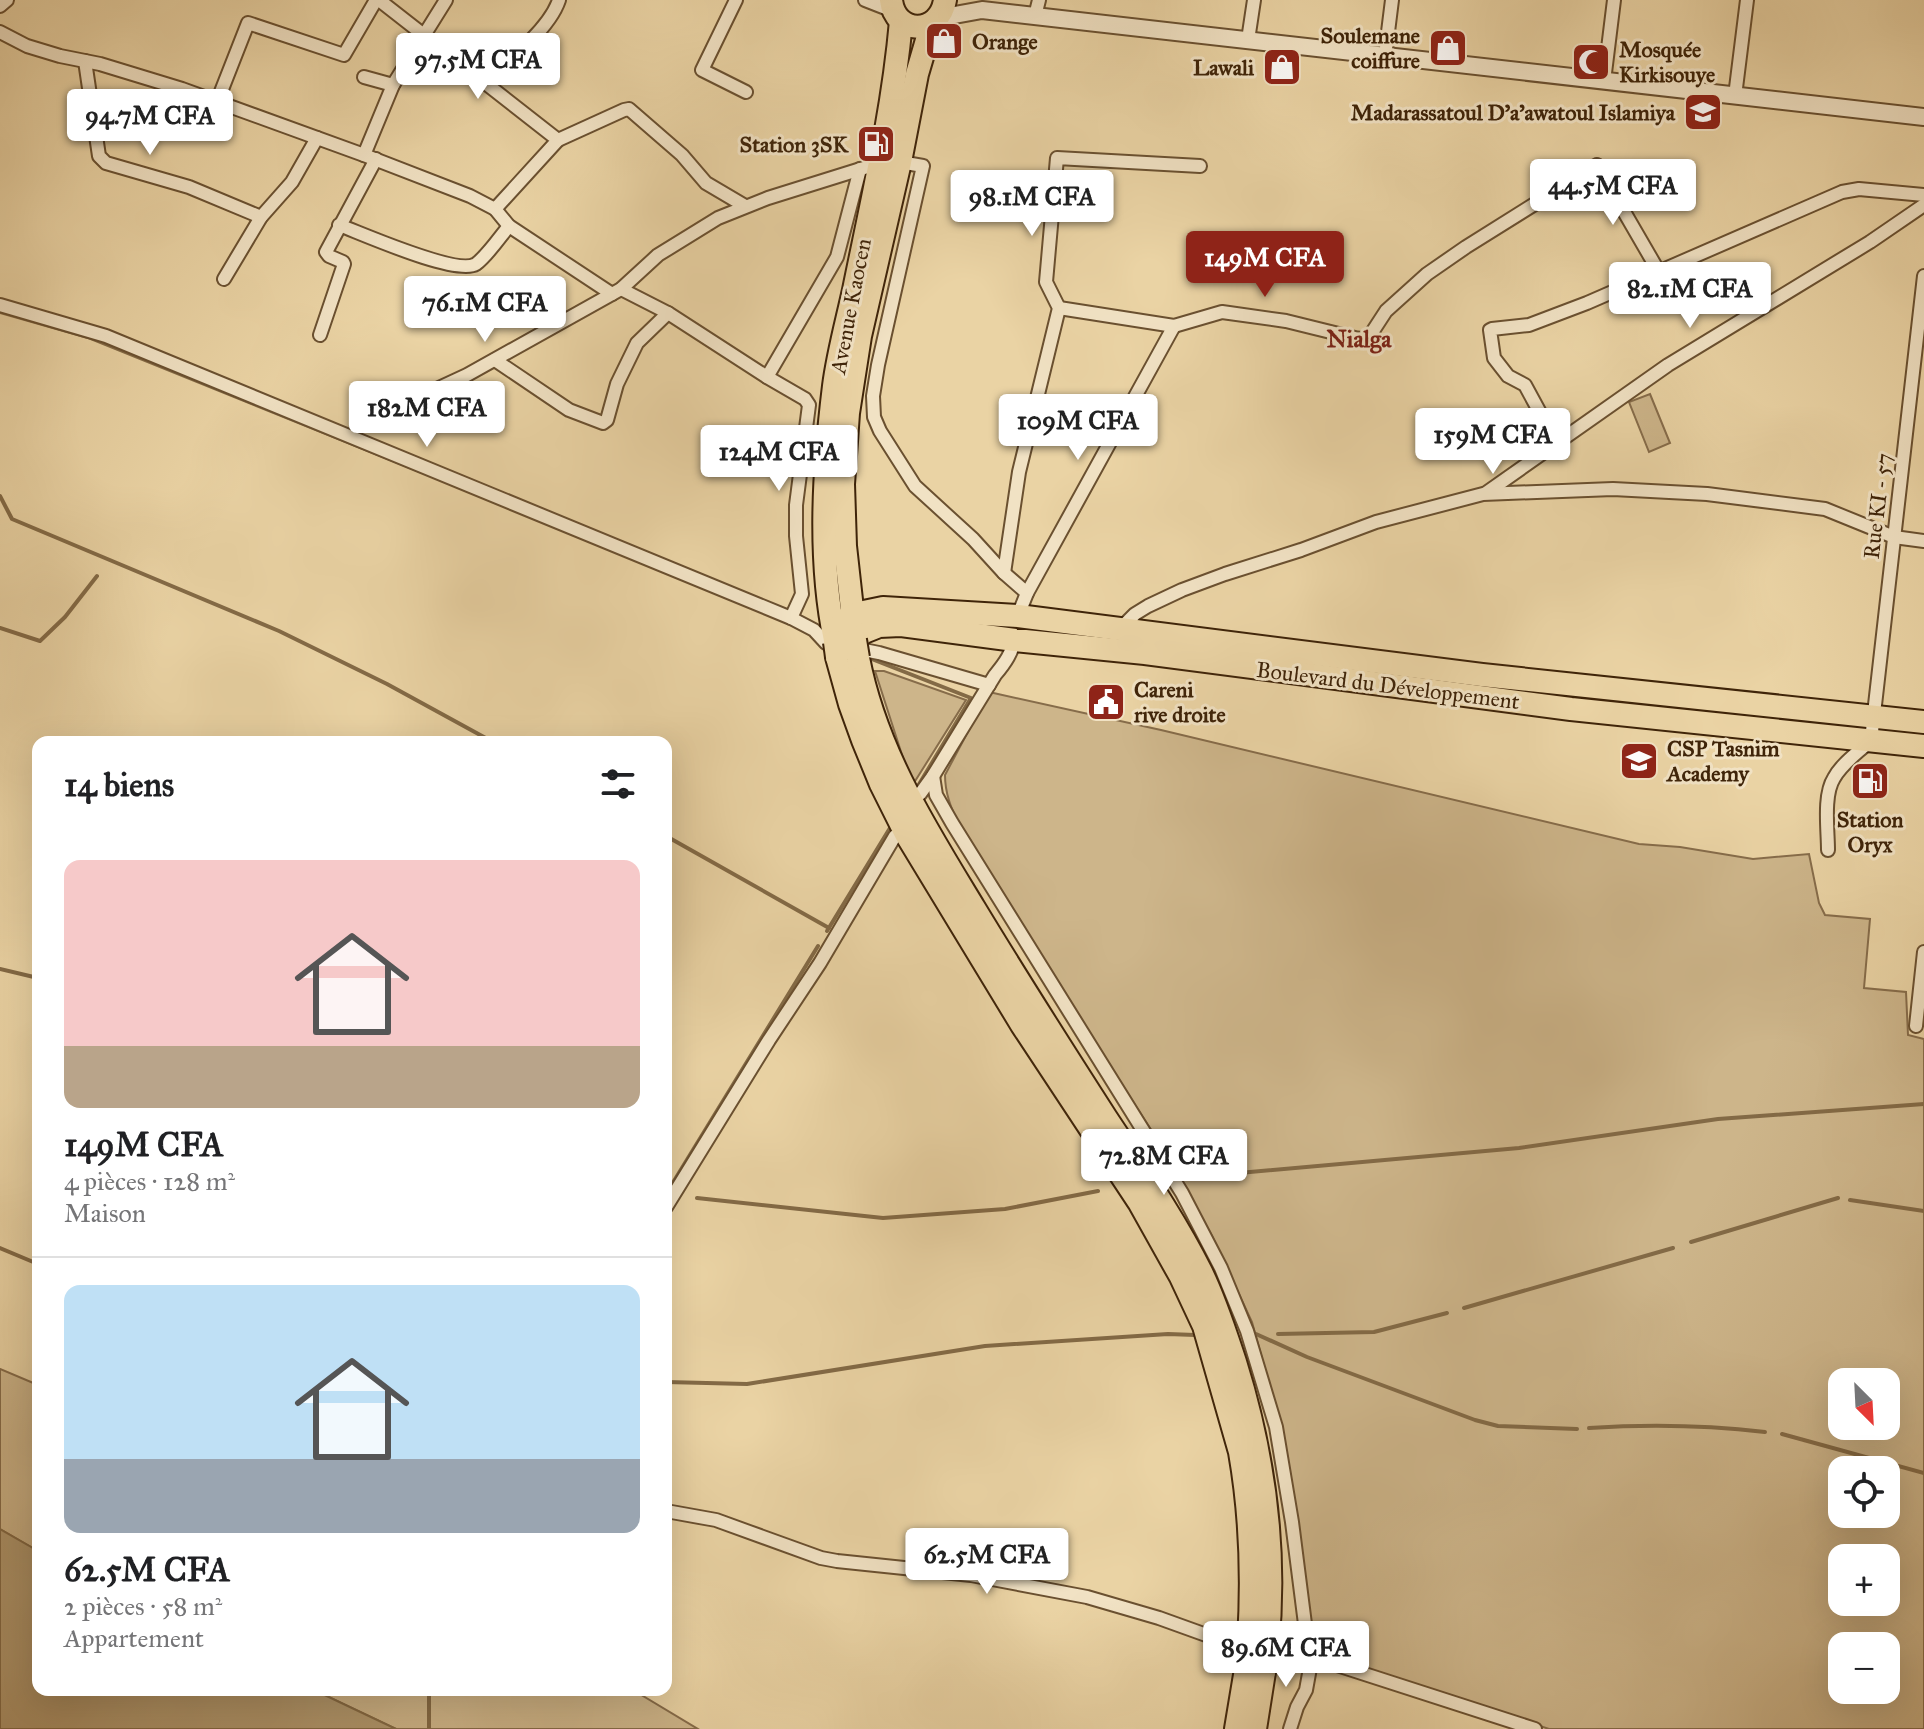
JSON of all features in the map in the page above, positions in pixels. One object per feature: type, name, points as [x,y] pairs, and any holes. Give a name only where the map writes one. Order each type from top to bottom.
[{"type":"highway","points":[[895,10],[916,27],[938,14]]},
{"type":"highway","name":"Avenue Kaocen","points":[[846,646],[829,610],[824,550],[834,384],[897,70],[895,10]]},
{"type":"highway","name":"Avenue Kaocen","points":[[846,646],[853,616],[845,546],[843,484],[848,413],[880,165],[938,14]]},
{"type":"highway","points":[[848,574],[863,597],[883,608]]},
{"type":"highway","name":"Boulevard du Développement","points":[[853,616],[883,608],[1018,616],[1119,630],[1194,649]]},
{"type":"highway","name":"Boulevard du Développement","points":[[846,646],[870,629],[901,625],[1015,640],[1194,649],[1571,709],[1924,746]]},
{"type":"highway","points":[[846,646],[887,753],[915,812],[1148,1200],[1202,1274],[1220,1347],[1245,1393],[1258,1450],[1269,1528],[1271,1589],[1257,1656],[1236,1729]]},
{"type":"highway","name":"Boulevard du Développement","points":[[1260,658],[1482,675],[1924,722]]},
{"type":"highway","points":[[1255,1729],[1257,1656]]},
{"type":"street","points":[[0,6],[7,0]]},
{"type":"street","points":[[217,102],[248,23],[344,55],[378,0],[558,140]]},
{"type":"street","points":[[320,335],[344,264],[326,252],[370,157],[393,85],[446,0]]},
{"type":"street","points":[[483,82],[534,37],[559,0]]},
{"type":"street","points":[[736,0],[702,70],[746,92]]},
{"type":"street","points":[[865,0],[895,10]]},
{"type":"street","points":[[959,0],[982,10]]},
{"type":"street","points":[[1248,40],[1254,0]]},
{"type":"street","points":[[1385,56],[1392,0]]},
{"type":"street","points":[[1604,81],[1614,0]]},
{"type":"street","points":[[1735,96],[1747,0]]},
{"type":"street","points":[[938,14],[1037,8],[1248,40],[1924,117]]},
{"type":"street","points":[[0,32],[27,46],[182,89],[470,196],[495,209],[509,226],[617,291],[668,313],[805,399],[809,405],[796,505],[802,594],[791,618]]},
{"type":"street","points":[[85,61],[102,160],[189,187],[261,217]]},
{"type":"street","points":[[364,77],[393,85]]},
{"type":"street","points":[[495,209],[558,140],[629,109],[682,155],[706,183],[745,206]]},
{"type":"street","points":[[224,279],[261,217],[292,182],[317,138]]},
{"type":"street","points":[[1004,573],[1019,472],[1059,308],[1046,282],[1057,158],[1200,166]]},
{"type":"street","points":[[767,377],[837,257],[846,229],[880,165]]},
{"type":"street","points":[[387,422],[398,407],[467,375],[617,291],[658,255],[718,218],[745,206],[880,165],[923,166],[878,365],[873,396],[874,417],[915,486],[1027,593]]},
{"type":"street","points":[[1059,308],[1174,326],[1222,312],[1286,321],[1365,338],[1386,311],[1427,274],[1597,165],[1659,272]]},
{"type":"street","points":[[1557,444],[1525,385],[1508,376],[1494,358],[1490,330],[1529,325],[1842,192],[1859,189],[1924,195]]},
{"type":"street","points":[[1483,494],[1668,365],[1870,242],[1924,205]]},
{"type":"street","points":[[339,225],[423,258],[466,267],[477,263],[509,226]]},
{"type":"street","name":"Rue KI - 57","points":[[1871,740],[1924,276]]},
{"type":"street","points":[[0,305],[106,336],[791,618],[814,630],[826,643],[879,653],[989,685]]},
{"type":"street","points":[[495,360],[569,410],[603,423],[607,420],[617,384],[637,343],[668,313]]},
{"type":"street","points":[[920,794],[1006,661],[1015,640],[1018,616],[1027,593],[1174,326]]},
{"type":"street","points":[[1908,418],[1924,419]]},
{"type":"street","points":[[1119,630],[1135,614],[1182,590],[1376,522],[1483,494],[1613,489],[1707,494],[1825,509],[1894,537],[1924,541]]},
{"type":"street","points":[[1828,850],[1831,783],[1837,773],[1871,740]]},
{"type":"street","points":[[933,776],[936,795],[952,823],[1182,1193],[1221,1268],[1247,1331],[1276,1427],[1312,1657],[1306,1690],[1290,1729]]},
{"type":"street","points":[[672,1197],[820,963],[895,836]]},
{"type":"street","points":[[1916,1026],[1924,952]]},
{"type":"street","points":[[672,1512],[731,1524],[821,1558],[971,1575],[1055,1589],[1159,1618],[1234,1645],[1312,1657],[1535,1729]]},
{"type":"shaded area","points":[[1650,394],[1670,443],[1649,452],[1629,402]]},
{"type":"shaded area","points":[[875,671],[884,671],[966,700],[912,786]]},
{"type":"shaded area","points":[[989,692],[1639,844],[1753,859],[1809,854],[1819,903],[1825,915],[1870,919],[1864,988],[1906,992],[1908,1035],[1924,1039],[1924,1729],[1549,1729],[1333,1658],[1323,1650],[1308,1622],[1280,1424],[1252,1322],[1212,1236],[1166,1153],[958,823],[946,788],[945,775]]},
{"type":"shaded area","points":[[0,1369],[32,1382],[32,1548],[0,1529]]},
{"type":"shaded area","points":[[0,1529],[32,1548],[32,1696],[327,1696],[396,1729],[0,1729]]},
{"type":"shaded area","points":[[327,1696],[643,1696],[698,1729],[396,1729]]},
{"type":"waterway","points":[[0,312],[88,337],[422,472]]},
{"type":"waterway","points":[[0,496],[12,519],[279,631],[387,684],[482,736]]},
{"type":"waterway","points":[[0,628],[40,641],[65,617],[97,576]]},
{"type":"waterway","points":[[864,656],[971,698],[918,786]]},
{"type":"waterway","points":[[827,931],[890,828]]},
{"type":"waterway","points":[[672,839],[829,928]]},
{"type":"waterway","points":[[672,1184],[818,946]]},
{"type":"waterway","points":[[0,969],[32,977]]},
{"type":"waterway","points":[[1195,1177],[1519,1148],[1718,1119],[1924,1104]]},
{"type":"waterway","points":[[697,1198],[883,1218],[1005,1209],[1098,1191]]},
{"type":"waterway","points":[[1691,1242],[1838,1198]]},
{"type":"waterway","points":[[1850,1200],[1924,1211]]},
{"type":"waterway","points":[[0,1248],[32,1261]]},
{"type":"waterway","points":[[1464,1308],[1673,1248]]},
{"type":"waterway","points":[[1278,1334],[1374,1332],[1447,1313]]},
{"type":"waterway","points":[[672,1382],[747,1384],[985,1346],[1168,1334],[1195,1335]]},
{"type":"waterway","points":[[1256,1334],[1307,1357],[1475,1420],[1498,1426],[1577,1429]]},
{"type":"waterway","points":[[1589,1428],[1677,1426],[1765,1432]]},
{"type":"waterway","points":[[1782,1434],[1924,1473]]},
{"type":"waterway","points":[[429,1696],[429,1729]]},
{"type":"place","name":"Orange","points":[[944,41]]},
{"type":"place","name":"Soulemane coiffure","points":[[1448,48]]},
{"type":"place","name":"Mosquée Kirkisouye","points":[[1591,62]]},
{"type":"place","name":"Lawali","points":[[1282,67]]},
{"type":"place","name":"Madarassatoul D'a'awatoul Islamiya","points":[[1703,112]]},
{"type":"place","name":"Station 3SK","points":[[876,144]]},
{"type":"place","name":"Careni rive droite","points":[[1106,702]]},
{"type":"place","name":"CSP Tasnim Academy","points":[[1639,761]]},
{"type":"place","name":"Station Oryx","points":[[1870,781]]},
{"type":"district","name":"Nialga","points":[[1359,339]]}]
